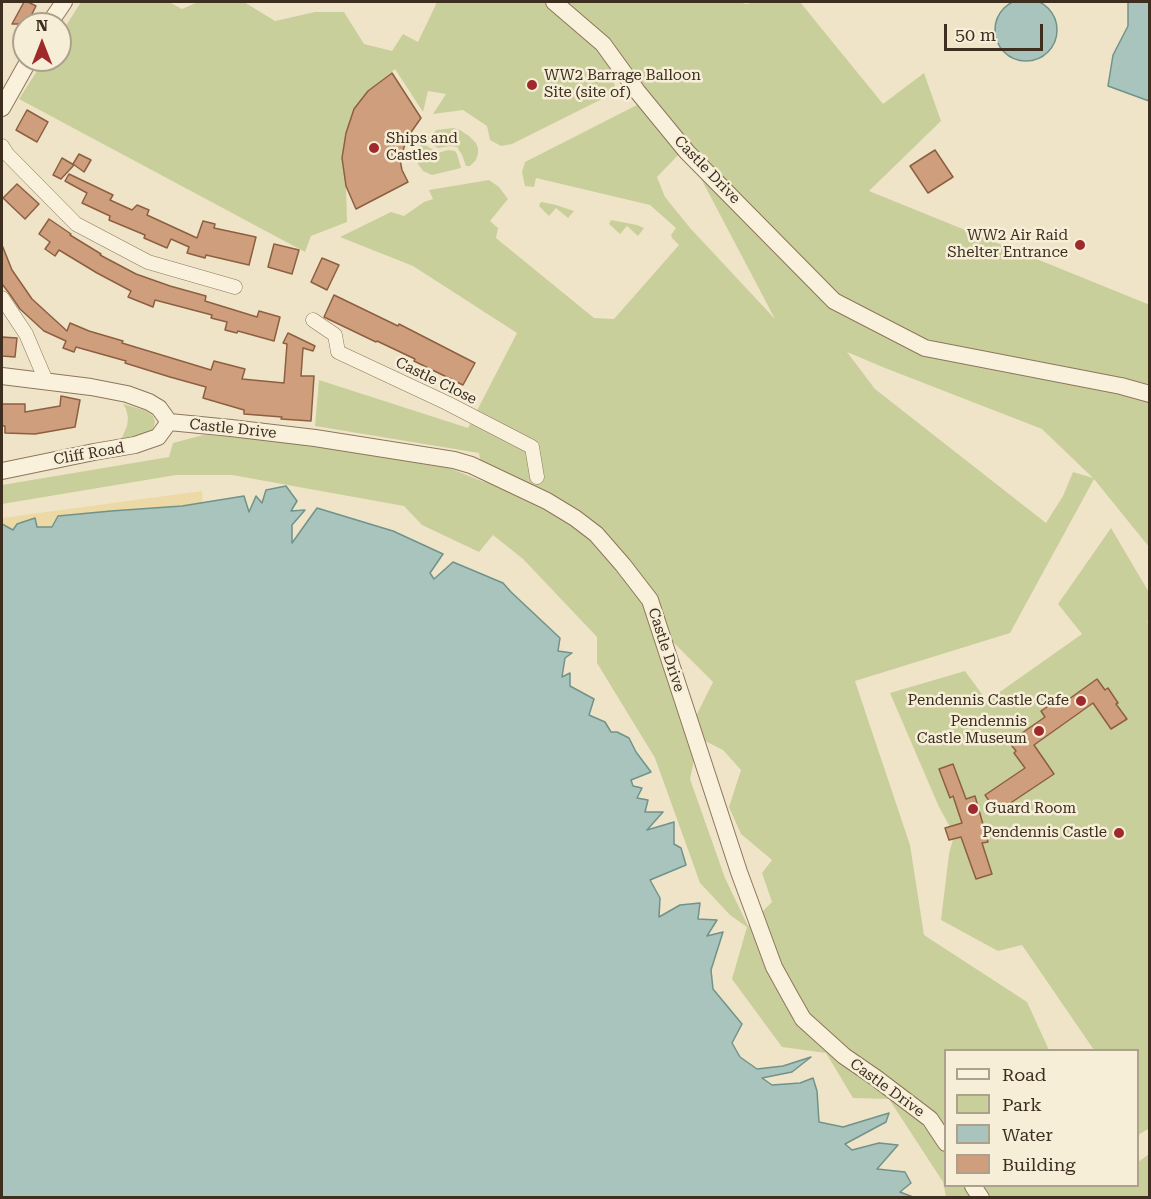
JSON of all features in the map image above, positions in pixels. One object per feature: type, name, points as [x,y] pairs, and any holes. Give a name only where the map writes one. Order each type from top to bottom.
[{"type":"street","name":"Castle Drive","points":[[554,2],[610,51],[637,91],[687,152],[834,301],[925,348],[1121,386],[1149,394]]},
{"type":"street","points":[[2,108],[22,72]]},
{"type":"street","points":[[2,146],[7,154],[75,224],[148,261],[235,287]]},
{"type":"street","points":[[2,298],[26,334],[46,381]]},
{"type":"street","name":"Castle Close","points":[[313,320],[334,335],[338,352],[447,403],[532,447],[537,477]]},
{"type":"street","name":"Castle Drive","points":[[2,376],[127,394],[159,408],[169,422],[294,436],[454,460],[471,465],[547,501],[596,534],[650,600],[739,872],[774,968],[784,987],[803,1019],[844,1056],[885,1083],[930,1119],[944,1141]]},
{"type":"street","name":"Cliff Road","points":[[2,471],[135,445],[158,437],[169,422]]},
{"type":"green space","points":[[81,2],[169,2],[182,9],[198,2],[244,2],[275,21],[315,12],[344,12],[364,44],[392,51],[403,34],[418,42],[437,2],[737,2],[747,4],[800,2],[883,104],[924,73],[941,121],[869,191],[1150,305],[1149,547],[1094,479],[1010,633],[855,681],[910,845],[924,935],[1027,1002],[1049,1049],[944,1049],[944,1187],[943,1182],[889,1099],[853,1098],[826,1053],[782,1047],[732,979],[747,927],[730,915],[700,883],[655,758],[597,663],[597,637],[523,559],[493,535],[479,552],[422,525],[404,506],[232,475],[176,475],[2,504],[2,485],[169,457],[173,443],[203,435],[412,453],[484,482],[479,453],[315,426],[319,380],[468,428],[517,333],[413,266],[340,237],[391,212],[404,216],[424,202],[433,199],[429,190],[489,180],[499,187],[508,199],[490,221],[498,228],[496,238],[594,318],[614,319],[679,245],[671,235],[676,228],[650,205],[536,178],[534,187],[525,186],[522,172],[525,162],[637,105],[681,152],[657,177],[665,197],[691,229],[775,319],[687,152],[630,72],[604,72],[612,77],[615,86],[610,95],[512,144],[501,146],[490,140],[487,126],[463,110],[433,114],[446,94],[428,91],[423,112],[395,69],[368,91],[354,109],[346,132],[342,158],[346,186],[347,222],[311,236],[305,252],[19,99],[36,72],[72,72],[72,16]],"holes":[[[847,352],[1042,429],[1093,478],[1073,472],[1063,496],[1046,523],[875,389]],[[652,604],[673,642],[713,682],[696,716],[705,741],[723,750],[741,770],[729,807],[741,834],[772,860],[762,873],[772,902],[748,926],[725,878],[690,779],[694,760],[682,725]]]},
{"type":"green space","points":[[453,128],[460,130],[476,143],[478,154],[470,166],[466,166],[457,147],[438,148],[424,139],[437,130]]},
{"type":"green space","points":[[422,143],[438,153],[448,150],[455,151],[461,168],[432,175],[423,171],[417,161],[418,150]]},
{"type":"green space","points":[[542,202],[574,211],[568,218],[556,208],[549,216],[539,206]]},
{"type":"green space","points":[[611,220],[644,228],[638,236],[627,226],[620,234],[609,224]]},
{"type":"green space","points":[[123,404],[144,410],[153,416],[155,422],[153,430],[138,437],[121,440],[128,418]]},
{"type":"green space","points":[[1111,528],[1150,594],[1147,622],[1150,625],[1150,1128],[1139,1134],[1139,1049],[1093,1049],[1022,945],[998,951],[941,920],[949,854],[953,839],[958,837],[939,807],[890,693],[965,671],[987,701],[1082,634],[1058,604]]},
{"type":"green space","points":[[1149,1154],[1149,1197],[946,1197],[944,1187],[1139,1187],[1139,1161]]},
{"type":"sand","points":[[202,491],[203,512],[2,538],[2,518]]},
{"type":"water","points":[[1026,-1],[1048,8],[1057,30],[1048,52],[1026,61],[1004,52],[995,30],[1004,8]]},
{"type":"water","points":[[1128,2],[1149,2],[1149,101],[1108,86],[1113,55],[1128,26]]},
{"type":"water","points":[[286,486],[297,501],[291,511],[305,510],[292,525],[292,543],[317,508],[393,531],[443,554],[430,573],[434,579],[453,562],[503,583],[560,638],[558,651],[572,653],[565,658],[562,677],[570,673],[570,686],[594,699],[589,715],[605,722],[611,732],[617,732],[629,738],[651,772],[631,780],[633,786],[642,788],[637,798],[648,800],[645,812],[663,812],[647,830],[674,822],[674,844],[681,848],[686,865],[650,880],[660,898],[659,917],[680,905],[700,903],[698,919],[717,920],[707,936],[723,932],[711,970],[713,989],[742,1024],[732,1043],[740,1057],[757,1069],[783,1066],[811,1057],[792,1072],[762,1078],[772,1085],[800,1083],[813,1078],[817,1091],[819,1122],[843,1127],[889,1113],[886,1122],[845,1144],[852,1150],[879,1143],[898,1145],[877,1169],[905,1172],[911,1183],[900,1192],[913,1197],[2,1197],[2,524],[13,530],[17,524],[35,518],[37,527],[52,527],[58,516],[182,506],[244,496],[249,512],[256,496],[262,503],[266,490]]},
{"type":"building","points":[[24,2],[36,6],[33,12],[19,12]]},
{"type":"building","name":"Ships and Castles","points":[[392,73],[421,118],[407,138],[400,160],[408,182],[356,209],[346,186],[342,158],[346,133],[354,109],[368,91]]},
{"type":"building","points":[[27,110],[48,122],[37,142],[16,130]]},
{"type":"building","points":[[935,150],[953,177],[928,193],[910,166]]},
{"type":"building","points":[[79,154],[91,160],[84,172],[73,164]]},
{"type":"building","points":[[62,158],[74,165],[61,179],[53,175]]},
{"type":"building","points":[[69,174],[113,195],[110,200],[132,210],[137,205],[149,210],[147,215],[197,238],[203,221],[215,224],[214,228],[256,237],[249,265],[187,253],[189,247],[171,239],[167,248],[144,238],[145,235],[109,220],[110,216],[82,203],[87,193],[65,181]]},
{"type":"building","points":[[17,184],[39,204],[25,219],[3,198]]},
{"type":"building","points":[[49,219],[100,255],[136,274],[206,296],[205,301],[257,317],[259,311],[280,317],[274,341],[238,331],[237,333],[225,330],[227,322],[211,318],[212,315],[155,300],[153,307],[128,297],[131,291],[59,250],[55,256],[45,249],[50,242],[39,234]]},
{"type":"building","points":[[274,244],[299,250],[292,274],[268,267]]},
{"type":"building","points":[[2,245],[12,270],[32,299],[67,331],[70,323],[123,341],[122,343],[211,370],[214,361],[245,369],[242,379],[284,383],[287,344],[283,343],[288,333],[315,346],[313,351],[303,348],[301,376],[314,376],[311,421],[244,414],[244,410],[203,398],[206,387],[76,347],[74,352],[63,348],[66,341],[44,331],[20,309],[2,284]]},
{"type":"building","points":[[322,258],[339,265],[327,290],[311,282]]},
{"type":"building","points":[[334,295],[398,326],[399,324],[475,363],[463,385],[414,361],[415,359],[324,317]]},
{"type":"building","points":[[2,337],[17,338],[15,357],[2,356]]},
{"type":"building","points":[[61,396],[80,400],[75,427],[35,434],[5,433],[5,426],[2,426],[2,404],[25,404],[25,412],[60,406]]},
{"type":"building","points":[[1097,679],[1105,690],[1108,688],[1127,719],[1111,729],[1093,703],[1034,745],[1054,774],[997,812],[985,795],[1025,768],[1009,742],[1045,717],[1041,711],[1059,699],[1062,704]]},
{"type":"building","points":[[953,764],[966,799],[975,796],[988,842],[982,843],[992,874],[976,879],[961,837],[949,840],[945,828],[962,823],[953,796],[950,798],[939,769]]},
{"type":"place","name":"WW2 Barrage Balloon Site (site of)","points":[[532,85]]},
{"type":"place","name":"Ships and Castles","points":[[374,148]]},
{"type":"place","name":"WW2 Air Raid Shelter Entrance","points":[[1080,245]]},
{"type":"place","name":"Pendennis Castle Cafe","points":[[1081,701]]},
{"type":"place","name":"Pendennis Castle Museum","points":[[1039,731]]},
{"type":"place","name":"Guard Room","points":[[973,809]]},
{"type":"place","name":"Pendennis Castle","points":[[1119,833]]}]
